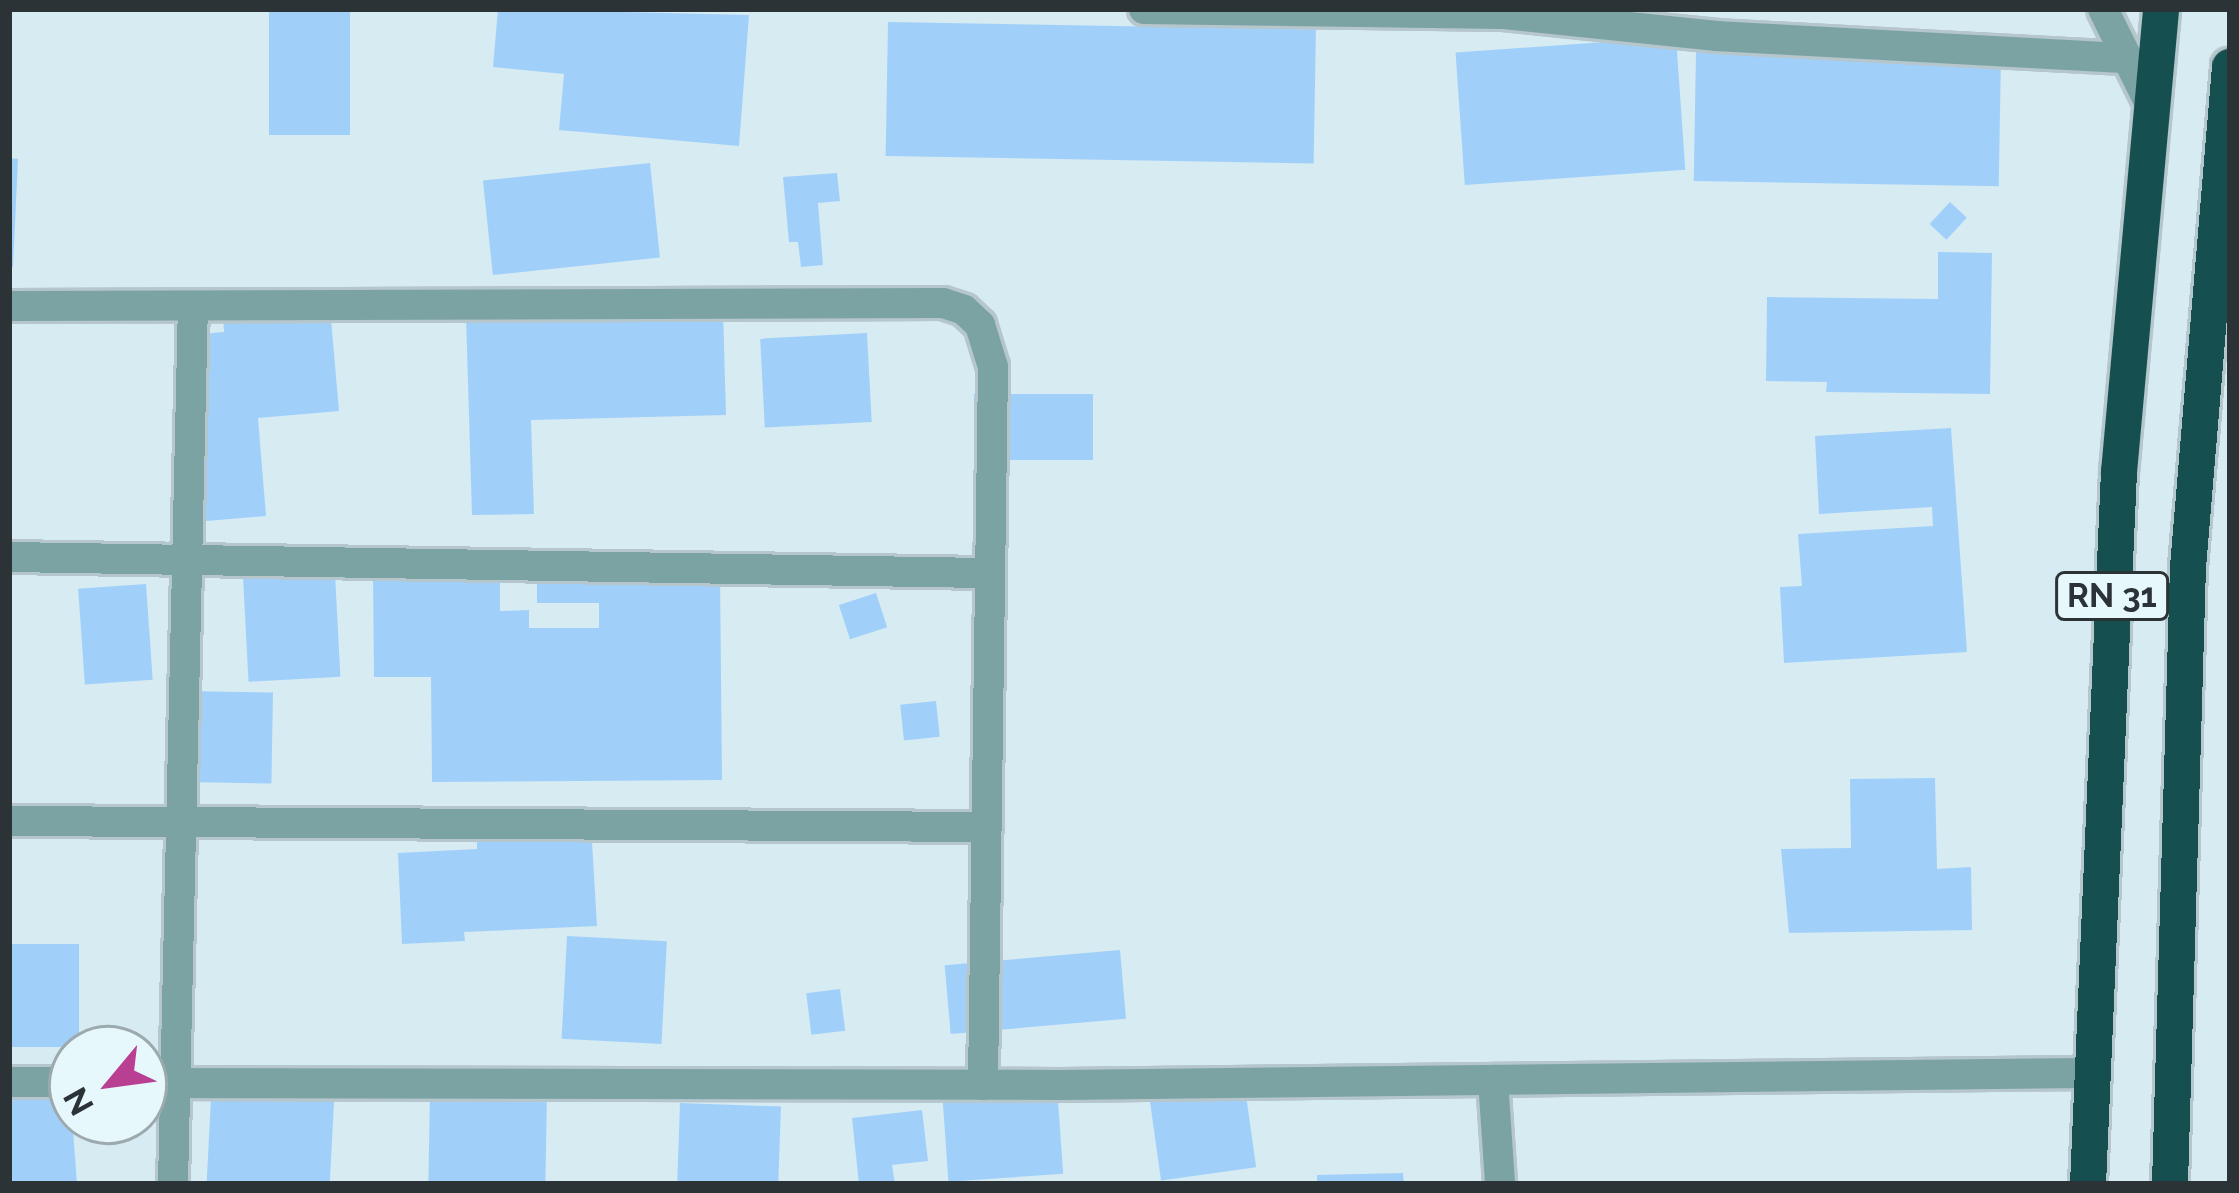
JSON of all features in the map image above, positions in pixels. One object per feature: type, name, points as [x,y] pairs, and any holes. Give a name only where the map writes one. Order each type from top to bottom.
[{"type":"highway","name":"RN 31","points":[[2088,1184],[2119,472],[2161,9]]},
{"type":"highway","name":"RN 31","points":[[2170,1184],[2180,712],[2219,291],[2230,67]]},
{"type":"street","points":[[1144,9],[1504,14],[1717,36],[2126,58]]},
{"type":"street","points":[[2103,9],[2150,104]]},
{"type":"street","points":[[9,306],[943,303],[964,310],[980,325],[992,367],[983,1085]]},
{"type":"street","points":[[162,1025],[178,826],[193,306]]},
{"type":"street","points":[[9,557],[989,573]]},
{"type":"street","points":[[9,821],[178,826],[986,827]]},
{"type":"street","points":[[168,1083],[983,1085],[2090,1072]]},
{"type":"street","points":[[1493,1080],[1500,1184]]},
{"type":"street","points":[[9,1082],[48,1082]]},
{"type":"street","points":[[166,1145],[172,1184]]},
{"type":"building","points":[[269,9],[350,9],[350,135],[269,135]]},
{"type":"building","points":[[498,9],[749,15],[739,146],[559,130],[564,74],[493,67]]},
{"type":"building","points":[[888,22],[1316,29],[1314,163],[886,156]]},
{"type":"building","points":[[1676,37],[1685,170],[1465,185],[1456,52]]},
{"type":"building","points":[[1696,52],[2001,57],[1999,186],[1694,181]]},
{"type":"building","points":[[9,158],[18,159],[13,267],[9,267]]},
{"type":"building","points":[[650,163],[660,257],[493,275],[483,181]]},
{"type":"building","points":[[837,173],[840,201],[818,203],[823,265],[801,267],[798,242],[789,242],[783,177]]},
{"type":"building","points":[[1950,202],[1967,218],[1946,240],[1930,224]]},
{"type":"building","points":[[1938,252],[1992,253],[1990,394],[1826,392],[1827,382],[1766,381],[1767,297],[1938,299]]},
{"type":"building","points":[[330,308],[339,411],[258,418],[266,516],[195,522],[180,336],[224,332],[223,316]]},
{"type":"building","points":[[723,310],[726,415],[531,420],[534,514],[472,515],[466,316]]},
{"type":"building","points":[[867,333],[872,422],[765,427],[760,339]]},
{"type":"building","points":[[974,394],[1093,394],[1093,460],[974,460]]},
{"type":"building","points":[[1951,428],[1967,652],[1784,663],[1780,587],[1802,586],[1798,534],[1933,526],[1932,507],[1819,514],[1815,436]]},
{"type":"building","points":[[720,572],[722,780],[432,782],[431,677],[374,677],[373,578],[500,578],[500,611],[529,610],[529,628],[599,628],[599,603],[537,603],[537,574]]},
{"type":"building","points":[[335,574],[340,677],[249,682],[243,579]]},
{"type":"building","points":[[146,584],[153,680],[85,685],[78,589]]},
{"type":"building","points":[[876,593],[887,627],[850,639],[839,605]]},
{"type":"building","points":[[185,691],[273,693],[271,784],[183,782]]},
{"type":"building","points":[[936,701],[940,737],[904,741],[900,705]]},
{"type":"building","points":[[1935,778],[1937,869],[1971,867],[1972,930],[1789,933],[1781,849],[1851,848],[1850,779]]},
{"type":"building","points":[[591,825],[597,926],[464,932],[465,941],[402,944],[398,853],[477,849],[477,830]]},
{"type":"building","points":[[567,936],[667,941],[661,1044],[562,1039]]},
{"type":"building","points":[[9,944],[79,944],[79,1025],[48,1025],[48,1047],[9,1047]]},
{"type":"building","points":[[1120,950],[1126,1019],[951,1034],[945,965]]},
{"type":"building","points":[[840,989],[845,1031],[811,1035],[806,993]]},
{"type":"building","points":[[212,1080],[335,1086],[330,1184],[207,1184]]},
{"type":"building","points":[[1057,1086],[1063,1174],[948,1182],[942,1094]]},
{"type":"building","points":[[1245,1088],[1256,1167],[1161,1181],[1150,1101]]},
{"type":"building","points":[[430,1090],[547,1092],[545,1184],[428,1184]]},
{"type":"building","points":[[48,1091],[48,1145],[74,1145],[77,1184],[9,1184],[9,1094]]},
{"type":"building","points":[[680,1103],[781,1107],[778,1184],[677,1184]]},
{"type":"building","points":[[922,1110],[928,1161],[892,1165],[895,1184],[859,1184],[852,1118]]},
{"type":"building","points":[[1403,1173],[1404,1184],[1317,1184],[1317,1175]]}]
